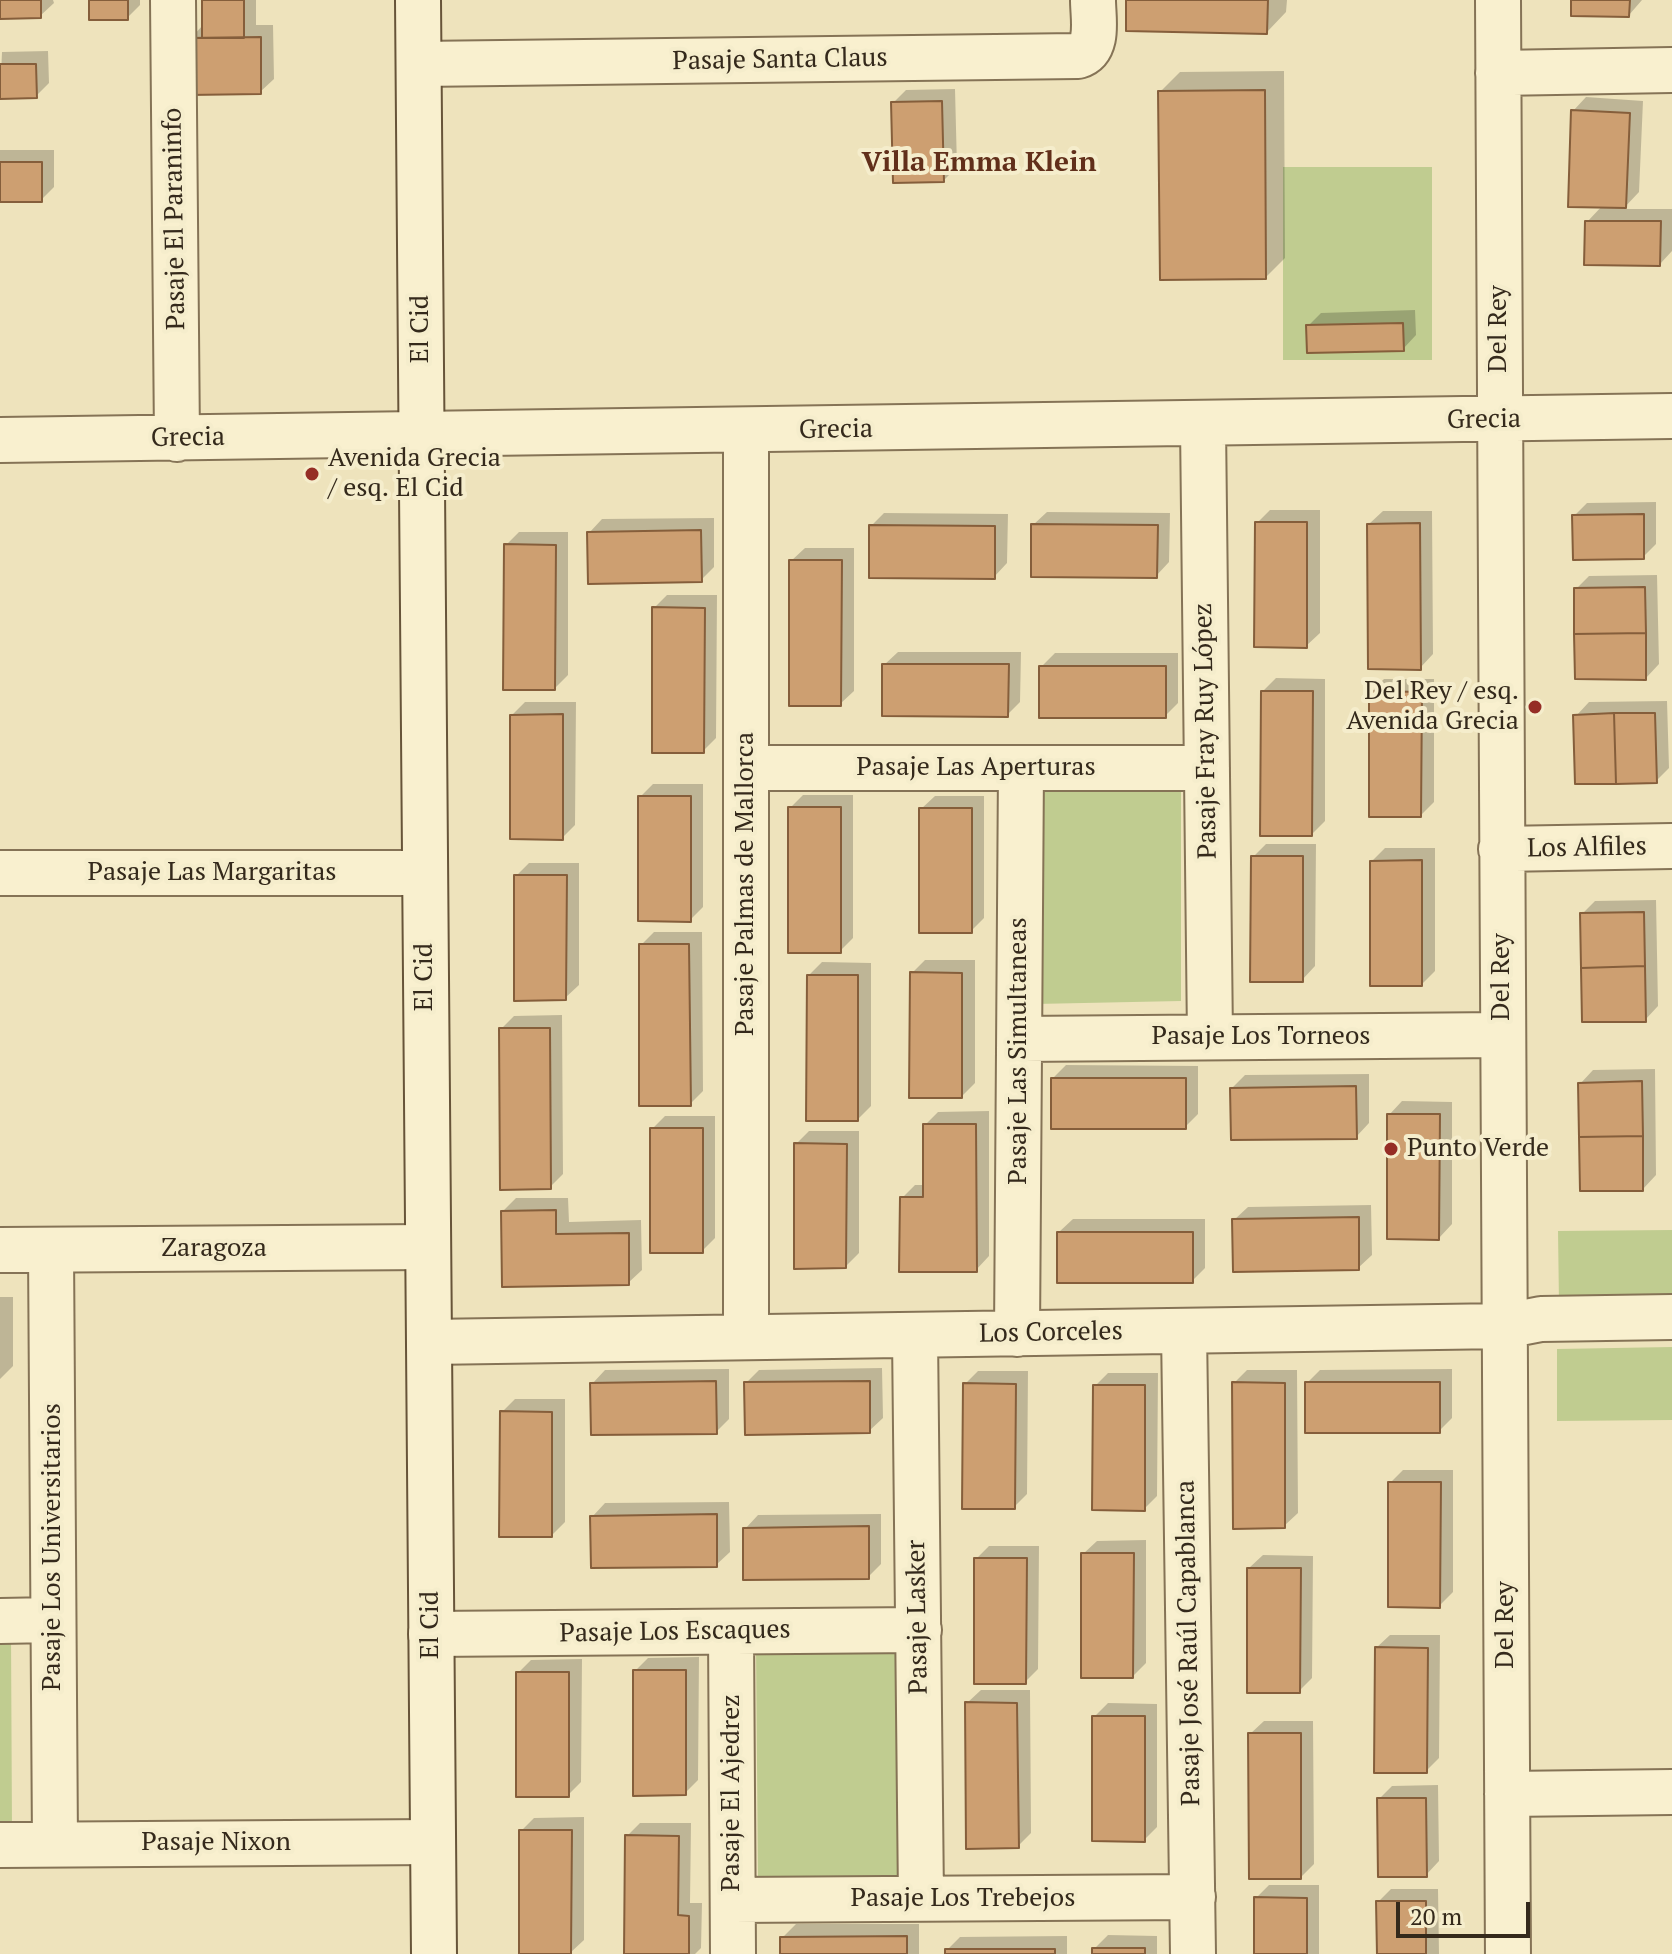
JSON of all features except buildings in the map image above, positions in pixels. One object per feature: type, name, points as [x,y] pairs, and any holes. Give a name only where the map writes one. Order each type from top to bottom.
[{"type":"street","name":"Pasaje El Paraninfo","points":[[173,0],[177,439]]},
{"type":"street","name":"El Cid","points":[[418,0],[434,1954]]},
{"type":"street","name":"Pasaje Santa Claus","points":[[419,64],[1078,56],[1089,51],[1092,45],[1093,0]]},
{"type":"street","name":"Del Rey","points":[[1498,0],[1508,1954]]},
{"type":"street","points":[[1498,73],[1672,70]]},
{"type":"street","name":"Grecia","points":[[0,440],[1672,416]]},
{"type":"street","name":"Pasaje Fray Ruy López","points":[[1203,425],[1210,1037]]},
{"type":"street","name":"Pasaje Palmas de Mallorca","points":[[746,431],[746,1337]]},
{"type":"street","name":"Pasaje Las Aperturas","points":[[746,768],[1207,768]]},
{"type":"street","name":"Pasaje Las Simultaneas","points":[[1017,1334],[1021,768]]},
{"type":"street","name":"Los Alfiles","points":[[1501,849],[1672,846]]},
{"type":"street","name":"Pasaje Las Margaritas","points":[[0,873],[425,873]]},
{"type":"street","name":"Pasaje Los Torneos","points":[[1020,1039],[1503,1035]]},
{"type":"street","name":"Zaragoza","points":[[0,1250],[428,1247]]},
{"type":"street","name":"Pasaje Los Universitarios","points":[[51,1250],[55,1844]]},
{"type":"street","name":"Los Corceles","points":[[429,1342],[1505,1326],[1541,1319],[1672,1317]]},
{"type":"street","name":"Pasaje José Raúl Capablanca","points":[[1184,1331],[1193,1954]]},
{"type":"street","name":"Pasaje Lasker","points":[[915,1335],[921,1899]]},
{"type":"street","points":[[0,1621],[53,1620]]},
{"type":"street","name":"Pasaje Los Escaques","points":[[431,1634],[919,1630]]},
{"type":"street","name":"Pasaje El Ajedrez","points":[[731,1632],[733,1954]]},
{"type":"street","points":[[1507,1794],[1672,1792]]},
{"type":"street","name":"Pasaje Nixon","points":[[0,1845],[433,1842]]},
{"type":"street","name":"Pasaje Los Trebejos","points":[[733,1900],[1193,1897]]},
{"type":"green space","points":[[1283,167],[1432,167],[1432,360],[1283,360]]},
{"type":"green space","points":[[1181,788],[1181,1001],[1035,1004],[1035,789]]},
{"type":"green space","points":[[1672,1230],[1672,1302],[1559,1304],[1558,1231]]},
{"type":"green space","points":[[1672,1347],[1672,1420],[1557,1421],[1557,1349]]},
{"type":"green space","points":[[0,1633],[11,1633],[12,1832],[0,1832]]},
{"type":"green space","points":[[756,1646],[901,1646],[902,1880],[758,1881]]},
{"type":"place","name":"Avenida Grecia / esq. El Cid","points":[[312,474]]},
{"type":"place","name":"Del Rey / esq. Avenida Grecia","points":[[1535,707]]},
{"type":"place","name":"Punto Verde","points":[[1391,1149]]},
{"type":"district","name":"Villa Emma Klein","points":[[979,163]]}]
